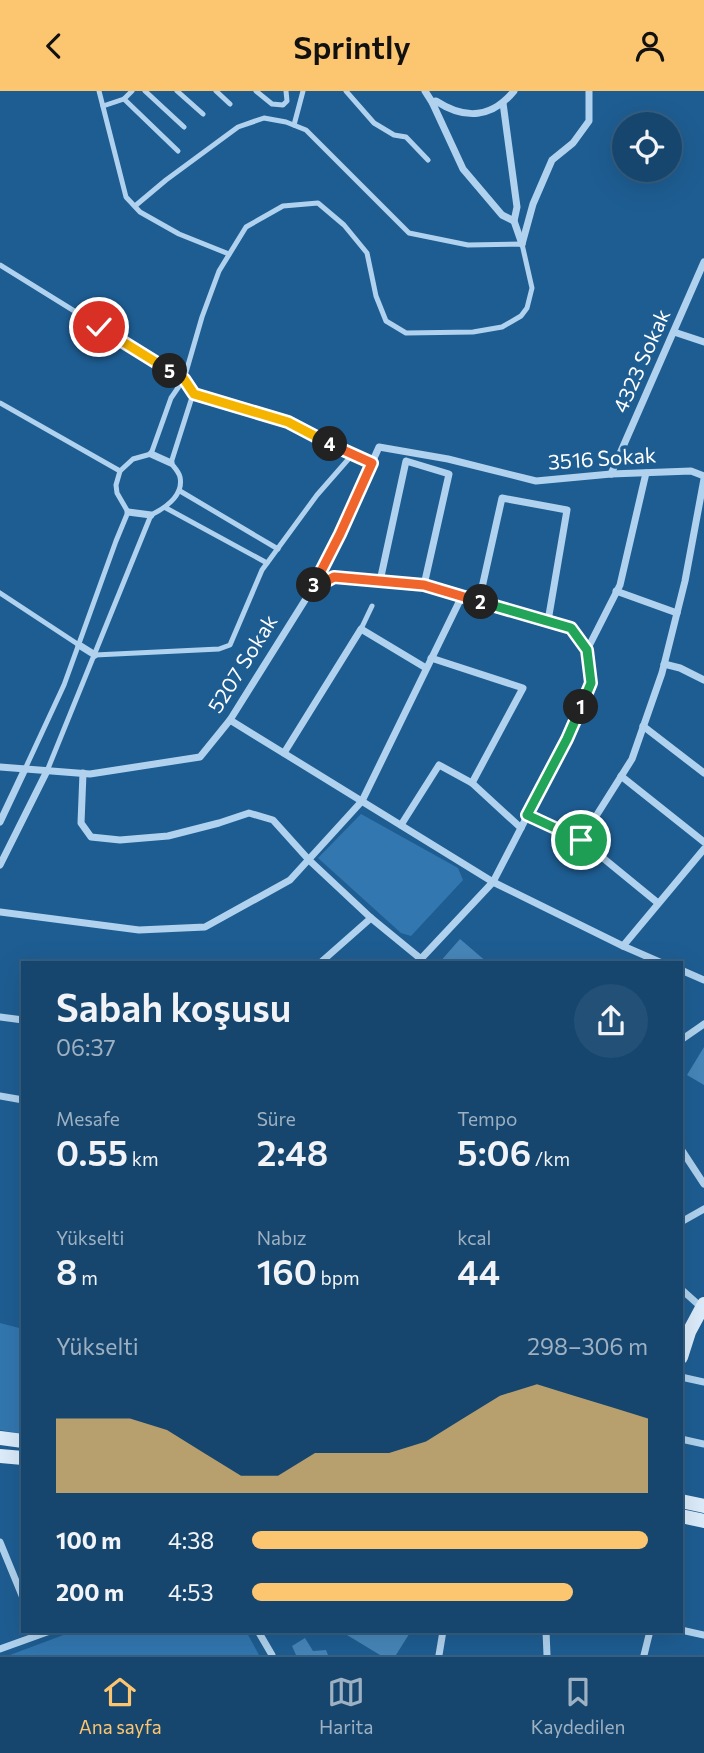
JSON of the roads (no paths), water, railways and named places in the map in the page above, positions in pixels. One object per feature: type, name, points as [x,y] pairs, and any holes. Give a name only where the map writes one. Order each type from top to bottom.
[{"type":"main road","points":[[683,1351],[689,1332],[703,1306]]},
{"type":"main road","points":[[0,1438],[21,1441]]},
{"type":"main road","points":[[0,1456],[21,1458]]},
{"type":"main road","points":[[683,1501],[704,1506]]},
{"type":"main road","points":[[683,1516],[704,1521]]},
{"type":"street","points":[[425,91],[463,169],[502,215],[514,221]]},
{"type":"street","points":[[432,102],[436,101],[467,114],[489,111],[503,103],[514,91]]},
{"type":"street","points":[[522,244],[533,204],[552,159],[573,143],[589,121],[589,91]]},
{"type":"street","points":[[503,103],[517,207],[514,221],[522,244]]},
{"type":"street","name":"4323 Sokak","points":[[611,474],[704,262]]},
{"type":"street","points":[[674,332],[704,342]]},
{"type":"street","name":"3516 Sokak","points":[[379,447],[447,459],[536,481],[611,474],[691,471],[704,477]]},
{"type":"street","name":"5207 Sokak","points":[[25,769],[90,774],[200,757],[230,720],[312,589],[379,447]]},
{"type":"street","points":[[151,454],[171,463]]},
{"type":"street","points":[[380,581],[406,461],[449,474],[424,585]]},
{"type":"street","points":[[587,650],[620,585],[646,473]]},
{"type":"street","points":[[581,840],[632,759],[664,664],[685,581],[704,477]]},
{"type":"street","points":[[479,601],[502,498],[567,510],[548,621]]},
{"type":"street","points":[[128,512],[151,516]]},
{"type":"street","points":[[83,773],[81,823],[91,837],[120,840],[168,836],[249,813],[273,820],[309,860],[419,961],[492,882],[567,739],[591,683],[587,650],[571,628],[424,585],[334,577],[312,589]]},
{"type":"street","points":[[616,591],[677,613]]},
{"type":"street","points":[[0,912],[139,930],[205,927],[290,880],[362,801],[462,596]]},
{"type":"street","points":[[284,753],[361,629],[426,668]]},
{"type":"street","points":[[79,645],[95,655]]},
{"type":"street","points":[[431,658],[523,688],[472,783]]},
{"type":"street","points":[[664,664],[680,668],[704,680]]},
{"type":"street","points":[[230,720],[492,882],[657,961]]},
{"type":"street","points":[[643,726],[704,773]]},
{"type":"street","points":[[401,825],[439,765],[472,783],[521,828]]},
{"type":"street","points":[[0,767],[25,769],[0,822]]},
{"type":"street","points":[[0,865],[47,771]]},
{"type":"street","points":[[621,776],[704,842]]},
{"type":"street","points":[[527,815],[581,840],[658,903]]},
{"type":"street","points":[[623,946],[704,849]]},
{"type":"street","points":[[322,961],[371,918]]},
{"type":"street","points":[[683,972],[704,980]]},
{"type":"street","points":[[0,1017],[21,1020]]},
{"type":"street","points":[[683,1039],[704,1024]]},
{"type":"street","points":[[0,1096],[21,1100]]},
{"type":"street","points":[[683,1152],[704,1184]]},
{"type":"street","points":[[683,1221],[704,1209]]},
{"type":"street","points":[[683,1291],[703,1306]]},
{"type":"street","points":[[683,1377],[704,1382]]},
{"type":"street","points":[[683,1439],[704,1444]]},
{"type":"street","points":[[0,1542],[21,1593]]},
{"type":"street","points":[[683,1631],[704,1636]]},
{"type":"street","points":[[0,1649],[37,1633]]},
{"type":"street","points":[[259,1633],[272,1655]]},
{"type":"street","points":[[439,1655],[443,1633]]},
{"type":"street","points":[[546,1633],[547,1655]]},
{"type":"street","points":[[644,1655],[650,1633]]},
{"type":"lane","points":[[99,91],[126,197],[140,212],[179,235],[229,254]]},
{"type":"lane","points":[[103,106],[124,99],[132,91]]},
{"type":"lane","points":[[145,91],[184,127]]},
{"type":"lane","points":[[177,91],[203,114]]},
{"type":"lane","points":[[216,91],[230,104]]},
{"type":"lane","points":[[256,91],[272,104],[283,105],[286,91]]},
{"type":"lane","points":[[293,125],[303,91]]},
{"type":"lane","points":[[346,91],[374,123],[394,135],[406,137],[428,160]]},
{"type":"lane","points":[[124,99],[178,151]]},
{"type":"lane","points":[[25,769],[64,685],[128,512],[117,493],[120,471],[133,459],[151,454],[172,398],[184,379],[219,271],[246,227],[283,207],[318,203],[344,225],[367,253],[376,296],[386,321],[406,333],[473,332],[502,327],[521,316],[527,308],[532,288],[522,244],[468,245],[409,233],[306,130],[264,118],[238,127],[135,206]]},
{"type":"lane","points":[[0,265],[184,379],[194,394],[288,422],[372,463]]},
{"type":"lane","points":[[47,771],[151,516],[166,508],[180,491],[180,476],[171,463],[194,394]]},
{"type":"lane","points":[[0,403],[120,471]]},
{"type":"lane","points":[[95,655],[219,649],[230,645],[262,570],[317,495],[352,455]]},
{"type":"lane","points":[[180,491],[278,548]]},
{"type":"lane","points":[[166,508],[267,563]]},
{"type":"lane","points":[[0,593],[79,645]]},
{"type":"lane","points":[[361,629],[372,606]]}]
